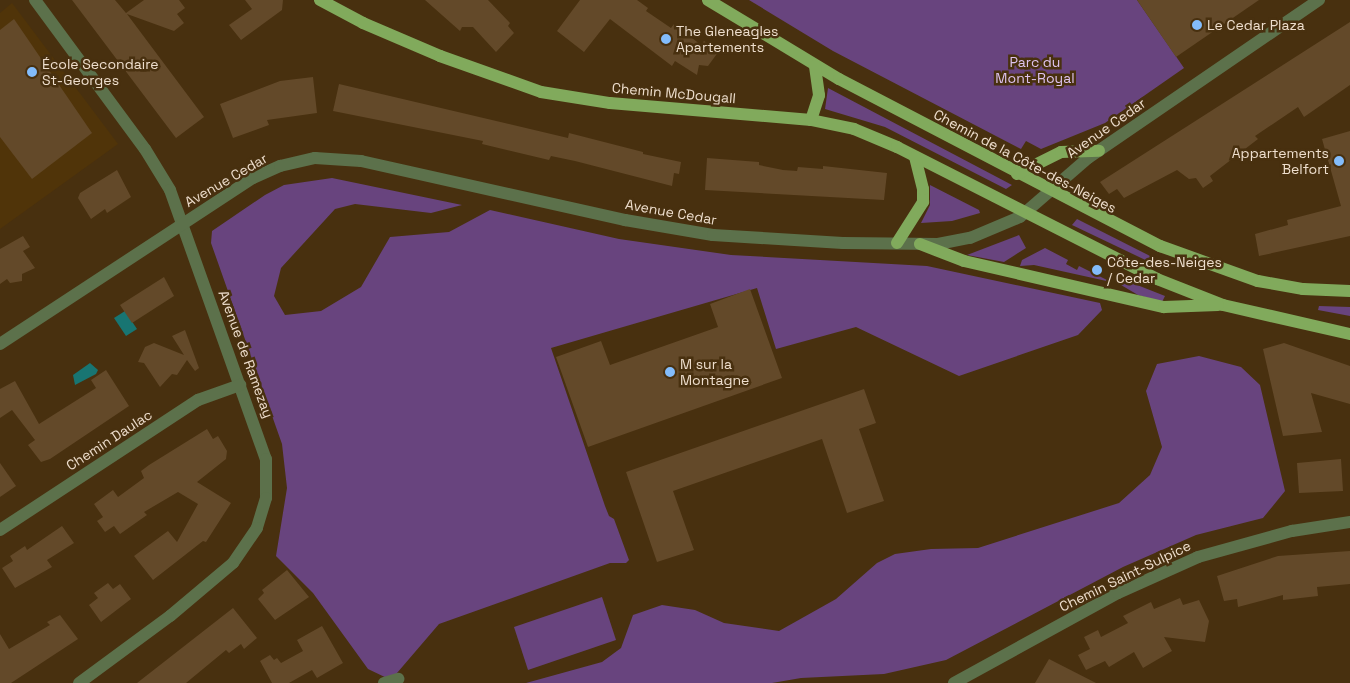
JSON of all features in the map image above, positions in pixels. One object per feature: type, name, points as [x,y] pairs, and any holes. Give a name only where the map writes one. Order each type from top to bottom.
[{"type":"main road","name":"Chemin McDougall","points":[[320,0],[363,23],[440,56],[541,92],[610,103],[811,120],[868,134],[1128,267],[1222,305]]},
{"type":"main road","name":"Chemin de la Côte-des-Neiges","points":[[708,0],[815,66],[1017,174],[1160,246],[1226,272],[1287,287],[1350,291]]},
{"type":"main road","points":[[811,120],[819,95],[815,66]]},
{"type":"main road","points":[[1017,174],[1061,152],[1099,151]]},
{"type":"main road","points":[[897,243],[917,216],[922,202],[923,189],[915,157]]},
{"type":"main road","points":[[920,244],[964,260],[1164,307],[1222,305],[1350,334]]},
{"type":"street","name":"Avenue de Ramezay","points":[[35,0],[152,160],[184,222],[266,459],[266,498],[251,540],[216,578],[79,683]]},
{"type":"street","name":"Avenue Cedar","points":[[0,344],[184,222],[270,170],[298,161],[334,158],[375,163],[625,220],[698,233],[789,241],[920,244],[953,242],[979,236],[1025,213],[1050,190],[1099,151],[1319,0]]},
{"type":"street","name":"Chemin Daulac","points":[[0,530],[198,400],[240,385]]},
{"type":"street","name":"Chemin Saint-Sulpice","points":[[954,683],[1118,593],[1198,557],[1292,531],[1350,522]]},
{"type":"street","points":[[384,683],[398,679]]},
{"type":"shaded area","name":"École Secondaire St-Georges","points":[[12,3],[118,144],[0,229],[0,13]]},
{"type":"green space","name":"Parc du Mont-Royal","points":[[749,0],[1137,0],[1184,68],[1105,123],[1041,149],[1026,141],[1021,149],[833,51]]},
{"type":"green space","points":[[828,88],[1012,185],[1006,189],[885,127],[825,109]]},
{"type":"green space","points":[[332,178],[462,205],[431,213],[355,204],[335,209],[281,268],[274,296],[285,315],[321,311],[361,287],[390,237],[449,232],[490,210],[619,239],[731,255],[927,266],[1100,303],[1102,310],[1078,335],[959,376],[856,327],[776,349],[757,288],[551,348],[605,506],[609,516],[614,519],[629,560],[626,563],[610,563],[439,624],[391,680],[368,669],[313,593],[276,556],[287,488],[282,444],[211,243],[212,231],[265,195],[284,185]]},
{"type":"green space","points":[[930,185],[979,210],[980,213],[952,221],[921,223],[930,205]]},
{"type":"green space","points":[[1077,219],[1160,261],[1158,266],[1072,225]]},
{"type":"green space","points":[[1019,235],[1026,248],[1004,262],[967,255]]},
{"type":"green space","points":[[1045,248],[1068,260],[1066,264],[1077,270],[1079,266],[1111,282],[1034,265],[1020,266],[1022,260]]},
{"type":"green space","points":[[1122,279],[1165,296],[1162,302],[1138,295],[1121,285]]},
{"type":"green space","points":[[1319,306],[1350,307],[1350,316],[1318,310]]},
{"type":"green space","points":[[1199,356],[1241,367],[1260,385],[1285,491],[1263,518],[1196,535],[1123,567],[946,660],[884,674],[801,678],[772,683],[526,683],[602,662],[621,648],[633,615],[662,605],[695,610],[724,623],[779,631],[836,599],[877,563],[895,554],[931,549],[978,548],[1119,503],[1150,475],[1162,447],[1146,391],[1157,364]]},
{"type":"green space","points":[[602,597],[616,640],[528,670],[514,627]]},
{"type":"water","points":[[125,311],[137,329],[126,336],[114,318]]},
{"type":"water","points":[[90,363],[98,370],[96,374],[75,385],[73,375]]},
{"type":"building","points":[[72,0],[115,0],[126,13],[144,0],[179,0],[185,8],[177,14],[184,23],[174,31],[127,14],[204,117],[176,138]]},
{"type":"building","points":[[245,0],[283,0],[282,10],[241,40],[229,25],[252,9]]},
{"type":"building","points":[[425,0],[488,0],[510,23],[508,26],[514,33],[496,52],[473,27],[462,27],[460,31]]},
{"type":"building","name":"The Gleneagles Apartements","points":[[580,0],[637,0],[648,8],[646,11],[671,28],[674,24],[701,45],[704,41],[719,51],[708,66],[699,65],[697,75],[675,61],[672,66],[610,19],[584,52],[557,31]]},
{"type":"building","name":"Le Cedar Plaza","points":[[1137,0],[1259,0],[1176,57]]},
{"type":"building","points":[[14,19],[92,133],[32,179],[0,137],[0,30]]},
{"type":"building","points":[[1350,22],[1350,85],[1304,117],[1298,107],[1255,136],[1258,139],[1210,176],[1213,181],[1203,188],[1196,178],[1189,179],[1177,170],[1124,198],[1117,189],[1109,194],[1100,182]]},
{"type":"building","points":[[313,77],[317,113],[267,120],[269,125],[233,138],[220,104],[280,81]]},
{"type":"building","points":[[339,84],[568,138],[569,133],[643,152],[643,154],[681,162],[679,174],[674,173],[672,186],[575,161],[551,156],[549,160],[482,144],[483,141],[333,111]]},
{"type":"building","points":[[1350,131],[1350,236],[1259,256],[1255,234],[1288,225],[1287,220],[1341,206],[1322,139]]},
{"type":"building","points":[[707,158],[759,162],[759,165],[783,170],[797,171],[798,167],[823,169],[823,166],[887,173],[884,200],[705,190]]},
{"type":"building","points":[[117,170],[131,197],[107,213],[105,209],[91,219],[78,198],[80,193]]},
{"type":"building","points":[[23,236],[30,247],[23,251],[35,268],[22,274],[22,281],[10,283],[7,279],[0,284],[0,249]]},
{"type":"building","points":[[164,277],[174,296],[132,323],[120,305]]},
{"type":"building","name":"M sur la Montagne","points":[[750,289],[782,378],[588,447],[556,357],[601,341],[610,365],[718,327],[710,304]]},
{"type":"building","points":[[185,330],[199,368],[195,371],[187,360],[177,375],[172,374],[160,387],[144,363],[138,362],[145,347],[154,343],[184,355],[172,336]]},
{"type":"building","points":[[1284,343],[1350,366],[1350,404],[1311,393],[1322,432],[1283,436],[1263,349]]},
{"type":"building","points":[[106,370],[129,406],[50,459],[41,462],[28,445],[35,440],[12,410],[0,418],[0,389],[15,381],[39,424],[96,388],[91,380]]},
{"type":"building","name":"M sur la Montagne","points":[[864,389],[876,423],[859,429],[884,501],[847,513],[822,439],[673,491],[694,550],[657,562],[626,472]]},
{"type":"building","points":[[207,429],[213,439],[218,436],[227,451],[226,459],[197,482],[231,503],[206,542],[203,541],[153,580],[134,556],[168,531],[177,542],[198,504],[178,492],[144,512],[147,515],[120,534],[114,526],[105,532],[97,521],[103,517],[94,504],[113,490],[118,497],[144,478],[141,471]]},
{"type":"building","points":[[1341,459],[1343,491],[1299,493],[1297,463]]},
{"type":"building","points":[[0,463],[16,486],[0,497]]},
{"type":"building","points":[[62,526],[74,543],[47,560],[52,567],[15,588],[2,568],[13,561],[10,556],[25,546],[27,550]]},
{"type":"building","points":[[1350,551],[1350,584],[1317,587],[1318,596],[1283,600],[1283,595],[1238,607],[1237,599],[1224,601],[1217,576],[1278,556]]},
{"type":"building","points":[[287,570],[309,597],[275,620],[258,599],[264,593],[262,590]]},
{"type":"building","points":[[108,583],[113,589],[120,584],[131,599],[101,622],[89,605],[98,598],[94,593]]},
{"type":"building","points":[[1180,598],[1183,605],[1199,600],[1209,621],[1205,642],[1164,637],[1172,651],[1143,668],[1134,652],[1109,667],[1105,661],[1086,670],[1078,655],[1090,649],[1084,637],[1098,630],[1101,637],[1128,623],[1123,616],[1151,602],[1154,609]]},
{"type":"building","points":[[233,608],[257,638],[244,649],[241,644],[229,653],[226,650],[186,683],[137,683]]},
{"type":"building","points":[[60,615],[78,639],[11,683],[0,683],[0,634],[9,649],[50,625],[47,622]]},
{"type":"building","points":[[322,626],[343,663],[317,678],[312,670],[289,683],[272,683],[260,661],[270,655],[274,660],[277,658],[281,663],[303,651],[297,640]]},
{"type":"building","points":[[1049,659],[1096,683],[1035,683]]},
{"type":"place","name":"Le Cedar Plaza","points":[[1197,25]]},
{"type":"place","name":"The Gleneagles Apartements","points":[[666,39]]},
{"type":"place","name":"École Secondaire St-Georges","points":[[32,72]]},
{"type":"place","name":"Appartements Belfort","points":[[1339,161]]},
{"type":"place","name":"Côte-des-Neiges / Cedar","points":[[1097,270]]},
{"type":"place","name":"M sur la Montagne","points":[[670,372]]}]
